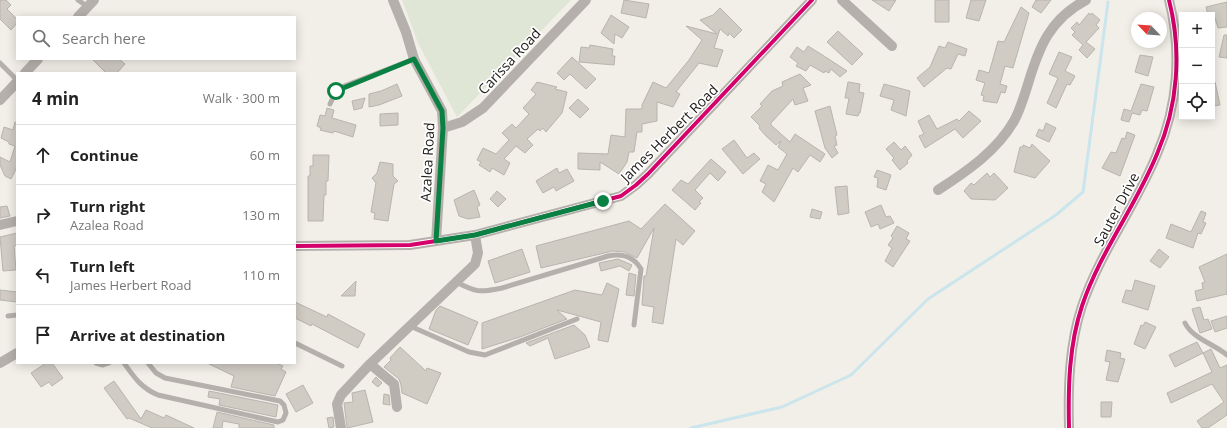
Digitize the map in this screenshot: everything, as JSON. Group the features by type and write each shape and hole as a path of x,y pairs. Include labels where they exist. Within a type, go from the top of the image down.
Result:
{"street":[{"name":"Azalea Road","path":"393,0 406,32 414,59 442,111 443,128 436,241"},
{"name":"Carissa Road","path":"443,128 462,122 483,108 586,0"},
{"name":"James Herbert Road","path":"296,246 410,245 475,235 621,196 636,186 812,0"},
{"path":"842,0 892,46"},
{"path":"938,190 964,173 1002,138 1014,121 1022,102 1035,59 1049,31 1066,14 1086,0"},
{"name":"Sauter Drive","path":"1069,428 1070,358 1082,306 1098,268 1157,155 1172,106 1177,62 1175,27 1169,0"},
{"path":"79,16 91,3"},
{"path":"26,72 37,60"},
{"path":"0,100 16,82"},
{"path":"0,225 16,221"},
{"path":"341,428 337,409 339,399 370,364 475,264 477,258 475,235"},
{"path":"0,363 16,354"},
{"path":"370,364 394,384 397,407"}],"lane":[{"path":"78,0 91,3"},
{"path":"330,104 339,88 414,59"},
{"path":"0,63 16,80"},
{"path":"456,282 477,292 486,291 502,288 608,256 622,254 638,264 641,270 634,325"},
{"path":"8,316 16,315"},
{"path":"410,326 469,352 485,355 577,319"},
{"path":"1185,322 1188,330 1193,334 1216,346 1227,355"},
{"path":"296,343 342,366"},
{"path":"125,364 138,383 149,391 158,395 278,422 283,420 286,413 284,405 280,401 166,378 156,373 149,364"}],"green space":[{"path":"402,0 571,0 457,117 418,43"}],"building":[{"path":"0,0 6,0 11,5 7,9 16,18 16,24 11,30 0,19"},
{"path":"624,0 649,4 646,18 621,13"},
{"path":"872,0 896,0 889,11"},
{"path":"935,0 949,0 949,22 935,22"},
{"path":"971,0 986,0 979,21 966,18"},
{"path":"1036,0 1051,0 1041,13 1032,7"},
{"path":"1227,2 1227,27 1218,28 1215,12 1207,12 1206,7"},
{"path":"1021,7 1029,13 1013,68 1005,66 1000,84 1007,86 1005,93 1001,92 997,103 983,101 984,96 981,95 985,83 976,80 979,70 989,73 998,41 1004,42"},
{"path":"720,8 742,30 734,38 729,33 728,36 720,29 714,48 723,50 717,67 699,63 676,92 680,94 673,107 657,102 657,121 642,124 642,132 637,132 634,152 629,152 627,162 619,174 600,162 600,170 578,169 578,153 608,154 611,135 625,137 626,109 642,109 642,105 653,82 666,88 689,60 702,40 686,26 717,34 700,20 713,15"},
{"path":"1089,13 1091,15 1092,13 1100,20 1096,25 1099,28 1086,42 1095,49 1087,58 1079,50 1083,45 1072,35 1075,32 1071,28 1077,22 1079,25"},
{"path":"611,15 629,27 622,38 615,34 614,44 601,33"},
{"path":"838,31 863,54 852,65 827,42"},
{"path":"1224,35 1227,35 1227,58 1219,57"},
{"path":"948,42 967,49 965,56 958,54 951,69 947,68 924,87 917,78 930,67 939,46 945,48"},
{"path":"590,45 613,49 612,56 615,56 614,65 579,62 581,47 589,48"},
{"path":"808,46 847,71 840,77 831,69 829,73 825,71 824,73 810,65 806,71 796,66 798,63 790,57 797,47 804,52"},
{"path":"1059,52 1072,57 1065,71 1075,76 1070,85 1067,84 1056,108 1047,103 1058,78 1049,74"},
{"path":"1140,55 1153,57 1148,76 1135,72"},
{"path":"572,57 596,79 586,89 570,74 564,80 557,73"},
{"path":"93,60 120,60 125,64 118,72 105,72"},
{"path":"800,74 811,85 803,88 808,101 795,105 793,99 771,123 771,125 790,142 795,134 825,154 820,162 810,155 798,172 793,168 774,202 762,192 766,184 760,181 768,165 778,170 787,154 778,147 781,141 776,145 766,136 759,128 760,126 751,117 762,106 760,104 772,91 783,86 782,82"},
{"path":"537,82 557,87 555,89 567,92 562,113 546,132 543,128 540,131 538,129 527,139 533,145 525,153 516,146 504,159 510,163 504,175 492,168 490,172 479,165 481,162 477,160 483,148 496,154 509,140 502,133 512,124 516,128 529,114 523,108 536,94 531,90"},
{"path":"848,82 860,84 859,92 864,93 858,116 846,114 849,98 845,98"},
{"path":"1215,82 1220,105 1215,106"},
{"path":"397,84 402,96 379,105 369,107 369,94 381,91"},
{"path":"884,84 910,91 906,116 891,110 894,100 880,96"},
{"path":"1141,84 1154,87 1147,111 1142,110 1140,115 1132,113 1129,122 1121,120 1124,109 1131,111"},
{"path":"365,98 362,108 354,110 352,101"},
{"path":"578,99 589,109 580,118 569,108"},
{"path":"830,106 837,135 835,136 837,145 834,146 838,153 832,158 825,148 815,111"},
{"path":"327,108 334,110 332,118 356,125 353,137 334,131 333,133 320,130 321,128 317,126 320,115 325,116"},
{"path":"969,111 981,121 963,138 955,129 925,148 919,136 924,134 918,121 929,115 937,129 957,119 959,121"},
{"path":"398,113 398,125 380,126 380,114"},
{"path":"15,122 16,169 11,179 5,176 0,165 0,157 10,162 15,146 9,144 9,142 1,138 4,127 13,130"},
{"path":"1046,123 1056,128 1049,142 1036,136 1039,129 1043,131"},
{"path":"1127,132 1135,135 1120,176 1102,168 1111,152 1116,153 1122,138 1125,139"},
{"path":"734,140 747,158 754,153 760,159 743,174 722,149"},
{"path":"894,142 901,150 905,146 912,155 907,161 908,163 900,170 892,160 894,158 886,149"},
{"path":"1032,144 1050,161 1035,178 1014,172 1020,147 1023,147 1023,145 1030,148"},
{"path":"313,155 329,155 328,181 326,181 326,195 324,195 323,221 308,221 308,176 310,176 310,166 313,166"},
{"path":"711,159 726,172 718,181 710,173 695,190 703,198 695,210 672,190 681,180 688,184"},
{"path":"380,162 393,164 393,176 398,181 394,184 388,221 374,219 375,213 371,212 376,183 372,178 377,173"},
{"path":"557,168 559,173 567,169 574,181 556,191 554,187 543,193 536,181"},
{"path":"877,170 891,175 886,190 877,187 878,178 874,177"},
{"path":"987,173 990,177 994,173 1008,188 995,200 971,199 964,191 971,183 974,185"},
{"path":"847,186 849,213 838,215 835,187"},
{"path":"474,190 480,205 477,207 480,217 468,219 459,216 454,200"},
{"path":"497,191 506,199 498,207 490,199"},
{"path":"665,204 695,231 683,245 676,239 663,324 652,322 654,307 642,305 644,276 646,276 654,228 637,258 624,252 613,251 541,268 536,246 629,221 641,229"},
{"path":"881,205 886,217 890,216 894,223 880,229 878,224 871,227 865,212"},
{"path":"7,206 10,216 0,218 0,207"},
{"path":"812,209 822,212 820,219 810,217"},
{"path":"1201,211 1206,213 1203,222 1206,223 1201,234 1198,233 1193,248 1166,238 1171,224 1191,232"},
{"path":"897,226 909,233 906,239 910,241 893,267 885,261 892,248 888,245 893,238 891,236"},
{"path":"16,233 16,245 14,246 16,270 3,271 0,237"},
{"path":"522,249 530,272 495,283 488,261"},
{"path":"1159,249 1169,257 1160,268 1150,261"},
{"path":"1227,254 1227,294 1197,301 1195,291 1203,289 1202,283 1205,282 1199,267"},
{"path":"618,259 632,265 629,271 620,266 601,271 599,263"},
{"path":"629,273 636,275 634,296 626,295"},
{"path":"1135,280 1155,286 1148,310 1122,302 1126,290 1132,291"},
{"path":"356,281 355,296 341,296"},
{"path":"607,283 619,289 608,342 598,340 601,322 557,310 567,319 520,337 482,349 482,323 575,290 602,295"},
{"path":"0,290 16,292 16,302 0,300"},
{"path":"296,302 327,317 328,314 365,334 358,348 312,324 311,326 296,318"},
{"path":"440,306 478,322 468,345 429,329 436,310"},
{"path":"1200,307 1204,320 1208,319 1212,329 1200,333 1192,309"},
{"path":"1227,316 1227,328 1215,332 1211,321"},
{"path":"1145,322 1156,327 1145,349 1134,344 1141,325 1143,326"},
{"path":"574,325 585,335 590,347 555,359 548,338 530,346 526,343"},
{"path":"1197,342 1203,353 1175,367 1169,355"},
{"path":"400,347 426,371 427,368 441,373 427,404 402,393 399,379 384,367"},
{"path":"1211,349 1220,368 1227,365 1227,415 1208,428 1202,428 1197,421 1224,402 1212,384 1171,403 1167,393 1212,372 1203,353"},
{"path":"1107,350 1121,353 1120,358 1125,359 1118,382 1106,380 1110,362 1105,361"},
{"path":"44,364 53,364 63,378 52,386 49,382 41,387 31,373"},
{"path":"209,364 278,364 283,366 281,369 286,372 275,396 231,387 234,376"},
{"path":"376,377 382,383 378,387 372,382"},
{"path":"114,381 141,419 146,410 164,418 166,415 194,428 152,428 129,418 127,419 104,388"},
{"path":"303,385 313,403 296,412 286,394"},
{"path":"365,390 373,422 347,428 344,403 353,402 352,393"},
{"path":"209,391 278,405 276,417 219,405 220,399 208,397"},
{"path":"384,394 389,395 390,405 383,404"},
{"path":"1101,402 1112,402 1111,417 1101,417"},
{"path":"217,412 274,425 274,428 239,428 239,424 223,421 222,428 213,428"},
{"path":"333,417 334,427 329,428 327,418"}],"waterway":[{"path":"691,428 782,407 851,375 928,299 1056,215 1083,192 1108,2"}],"cycle path":[{"path":"296,246 410,245 475,235 621,196 648,174 812,0"},
{"path":"1069,428 1070,366 1074,336 1082,306 1098,267 1139,192 1157,154 1170,117 1176,78 1176,39 1169,0"}],"route":[{"path":"336,91 339,88 414,59 442,111 443,128 436,241 475,235 603,201"}]}
